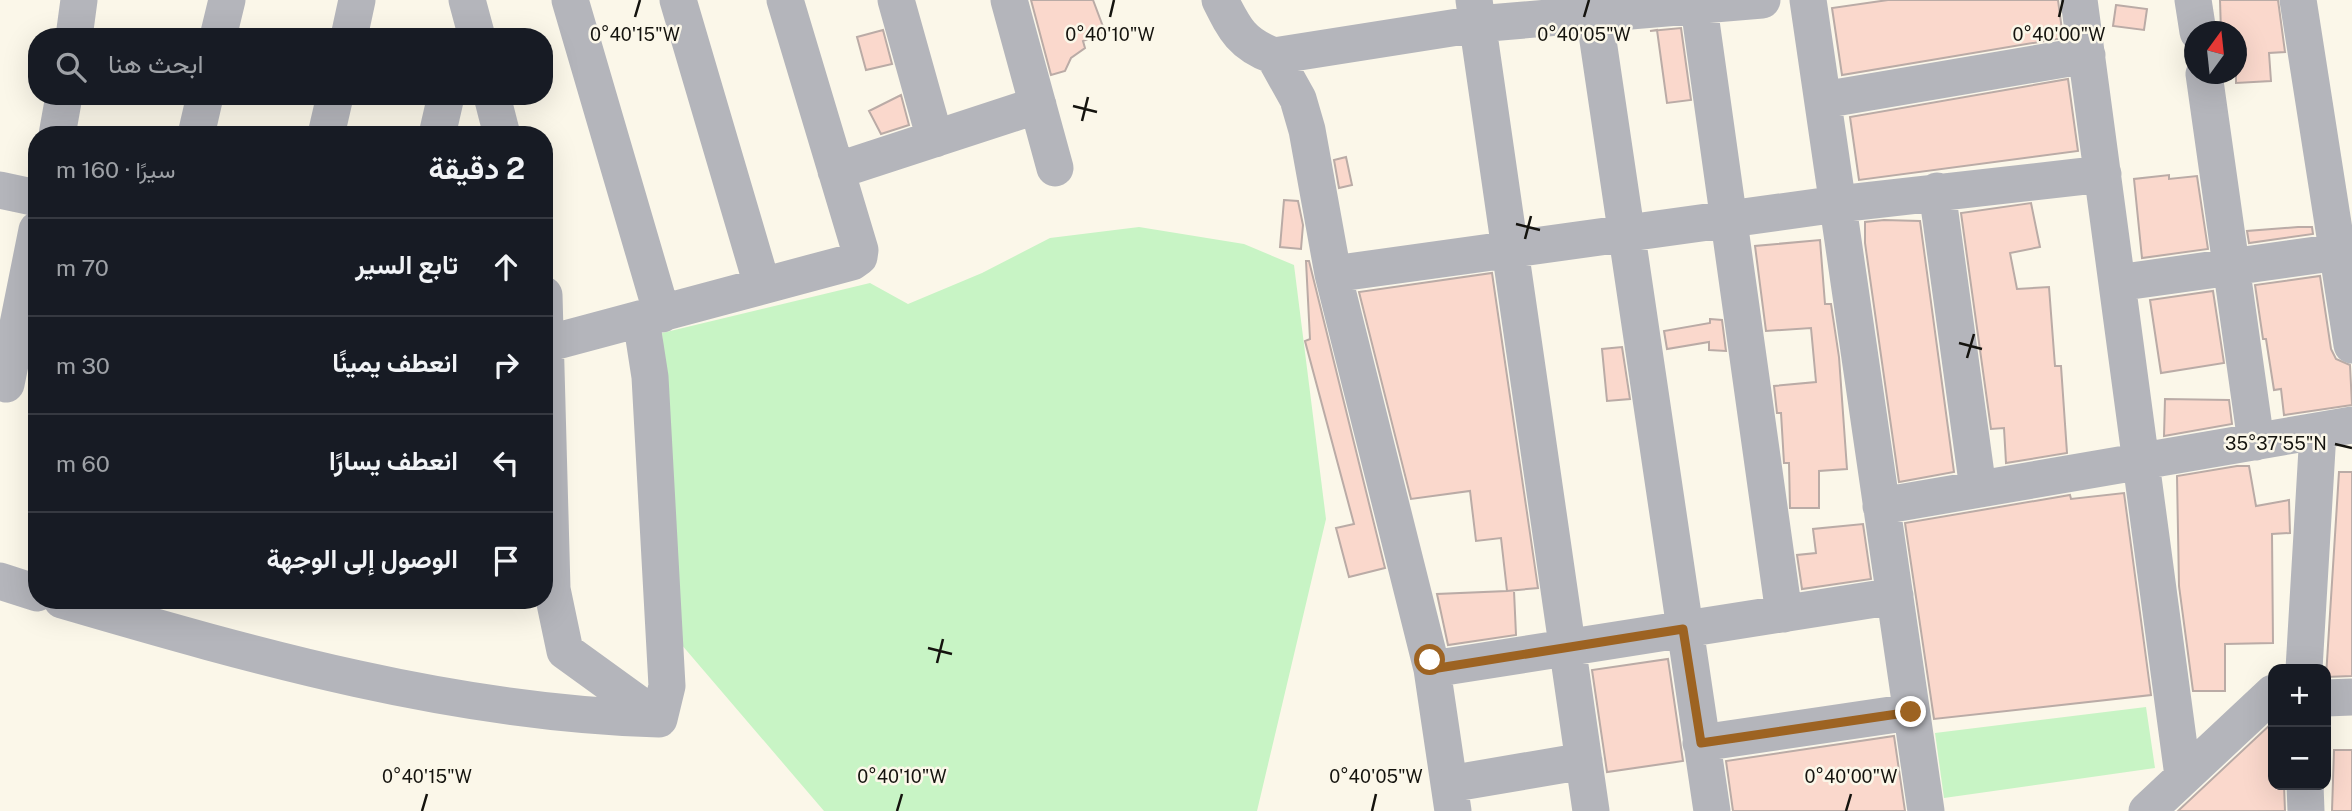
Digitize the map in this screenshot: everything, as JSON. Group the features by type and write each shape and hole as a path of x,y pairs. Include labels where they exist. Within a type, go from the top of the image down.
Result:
{"street":[{"path":"75,28 79,0"},
{"path":"220,28 227,0"},
{"path":"350,28 357,0"},
{"path":"460,28 467,0"},
{"path":"467,0 475,28"},
{"path":"570,0 652,317 650,377 667,686 659,719"},
{"path":"678,0 762,285"},
{"path":"553,342 852,262 859,257 860,250 785,0"},
{"path":"896,0 935,139"},
{"path":"1009,0 1055,168"},
{"path":"1220,0 1231,22 1250,47 1274,56 1476,12 1762,0"},
{"path":"1808,0 1926,811"},
{"path":"2080,0 2183,776"},
{"path":"2193,0 2196,21"},
{"path":"2298,0 2345,251 2352,345"},
{"path":"1698,4 1784,614"},
{"path":"1593,7 1712,811"},
{"path":"1476,12 1591,811"},
{"path":"1823,100 2087,55"},
{"path":"1274,56 1298,99 1307,130 1333,274 1432,669 1451,797 1584,761"},
{"path":"2205,84 2256,442"},
{"path":"62,126 64,105"},
{"path":"198,126 203,105"},
{"path":"328,126 333,105"},
{"path":"439,126 444,105"},
{"path":"494,105 500,126"},
{"path":"835,171 1038,105"},
{"path":"1333,274 1937,191 2103,174"},
{"path":"0,190 28,196"},
{"path":"1937,191 1978,489"},
{"path":"2117,283 2345,251"},
{"path":"14,386 28,291"},
{"path":"1881,506 2335,428 2303,664"},
{"path":"0,581 28,590"},
{"path":"1432,669 1895,596"},
{"path":"553,605 565,651 659,719"},
{"path":"95,609 378,685 508,708 659,719"},
{"path":"2331,698 2352,697"},
{"path":"2147,811 2268,698"},
{"path":"1701,743 1911,712"},
{"path":"2305,790 2306,811"}],"green space":[{"path":"1139,227 1244,244 1294,265 1326,519 1257,811 824,811 681,644 662,333 870,283 908,304 982,273 1050,238"},
{"path":"2146,707 2155,768 1944,798 1935,733"}],"building":[{"path":"1031,0 1093,0 1105,32 1083,41 1085,48 1071,58 1065,71 1051,75"},
{"path":"1888,0 2058,0 2063,38 1842,75 1832,8"},
{"path":"2220,0 2278,0 2285,52 2269,53 2271,81 2247,82 2247,21 2221,21"},
{"path":"2116,5 2147,9 2144,30 2113,26"},
{"path":"1681,28 1691,100 1667,103 1657,30"},
{"path":"883,30 892,64 866,70 857,37"},
{"path":"2068,79 2078,151 1859,180 1850,117"},
{"path":"901,95 909,125 881,134 869,111"},
{"path":"1346,157 1352,185 1339,188 1334,160"},
{"path":"2169,175 2169,179 2197,176 2208,249 2142,258 2134,179"},
{"path":"1284,200 1298,201 1303,225 1301,249 1280,247"},
{"path":"2031,203 2040,247 2010,253 2017,289 2049,287 2055,366 2061,366 2067,453 2006,463 2004,428 1991,429 1961,213"},
{"path":"1920,221 1954,472 1899,482 1865,243 1865,222"},
{"path":"2312,227 2313,234 2249,243 2247,231"},
{"path":"1820,240 1825,304 1831,304 1839,357 1847,469 1819,471 1819,508 1790,508 1789,463 1784,463 1781,413 1777,413 1774,386 1816,382 1811,328 1766,331 1755,246"},
{"path":"1306,261 1309,261 1385,568 1349,577 1336,528 1354,524 1305,341 1310,339"},
{"path":"1492,273 1538,588 1507,591 1501,538 1476,541 1470,491 1411,499 1359,292"},
{"path":"2320,276 2331,349 2336,359 2350,365 2352,405 2284,415 2281,389 2274,390 2255,285"},
{"path":"2213,291 2224,363 2161,373 2150,300"},
{"path":"1710,319 1722,320 1726,351 1709,350 1709,342 1667,349 1664,331 1710,323"},
{"path":"1622,347 1630,399 1607,401 1602,349"},
{"path":"2165,399 2229,400 2232,424 2164,436"},
{"path":"2249,466 2256,506 2289,500 2290,533 2272,534 2273,643 2225,644 2225,691 2193,691 2179,586 2177,476"},
{"path":"2339,472 2352,472 2352,676 2331,677 2331,664 2327,664"},
{"path":"2124,493 2151,695 1934,719 1905,523 2070,495 2071,499"},
{"path":"1863,524 1871,579 1802,589 1797,555 1816,553 1813,529"},
{"path":"1514,591 1516,635 1448,645 1437,594"},
{"path":"1668,659 1683,761 1607,772 1592,670"},
{"path":"2268,727 2268,790 2284,790 2285,811 2178,811"},
{"path":"1894,736 1905,811 1733,811 1726,761"},
{"path":"2334,750 2352,750 2352,811 2332,811"}],"route":[{"path":"1430,660 1432,669 1683,629 1701,743 1911,712"}]}
